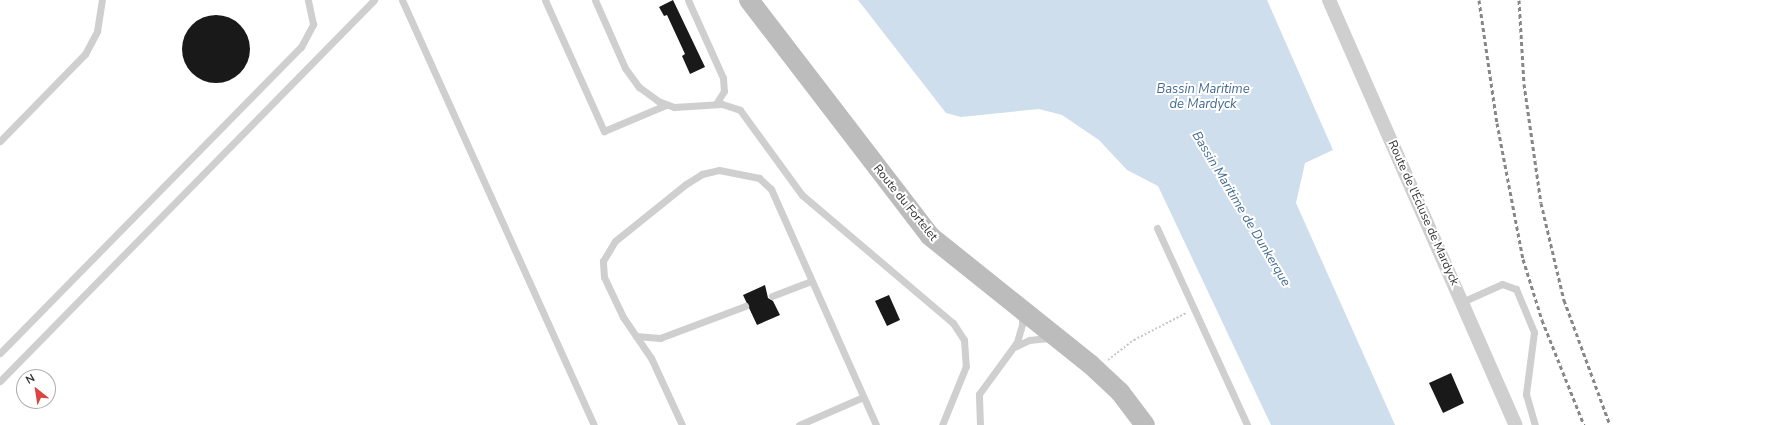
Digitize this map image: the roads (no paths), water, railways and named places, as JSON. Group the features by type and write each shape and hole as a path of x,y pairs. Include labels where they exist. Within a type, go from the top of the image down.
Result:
{"main road":[{"name":"Route du Fortelet","path":"750,0 917,221 945,250 1060,340 1113,385 1145,425"},
{"name":"Route du Fortelet","path":"764,0 932,220 975,258 1106,362 1131,388 1153,425"}],"street":[{"name":"Route de l'Écluse de Mardyck","path":"1329,0 1516,425"}],"lane":[{"path":"0,141 88,50 97,31 102,0"},
{"path":"0,353 301,47 313,24 308,0"},
{"path":"0,381 374,0"},
{"path":"402,0 594,425"},
{"path":"544,0 604,131 666,105"},
{"path":"595,0 630,76 644,92 666,105 681,108 716,104 732,106 743,113 802,195 931,301 958,329 966,347 966,366 942,425"},
{"path":"688,0 723,78 724,91 716,104"},
{"path":"682,425 654,364 623,318 603,271 605,256 615,241 682,187 708,172 746,174 768,184 876,425"},
{"path":"1157,228 1247,425"},
{"path":"772,296 811,281"},
{"path":"1462,302 1502,284 1516,289 1534,332 1526,394 1535,425"},
{"path":"980,425 979,394 1013,347 1021,331 1021,310 1014,291"},
{"path":"636,336 660,338 745,306"},
{"path":"1013,347 1034,338 1060,340"},
{"path":"799,425 863,397"}],"water":[{"name":"Bassin Maritime de Mardyck","path":"858,0 1267,0 1333,150 1305,163 1296,203 1395,425 1271,425 1158,186 1127,170 1099,140 1062,115 1039,109 961,117 946,113"}],"railway":[{"path":"1479,0 1497,123 1523,259 1542,320 1584,425"},
{"path":"1519,0 1524,84 1541,203 1564,300 1610,425"}],"water label":[{"name":"Bassin Maritime de Dunkerque","path":"1241,209"}]}
